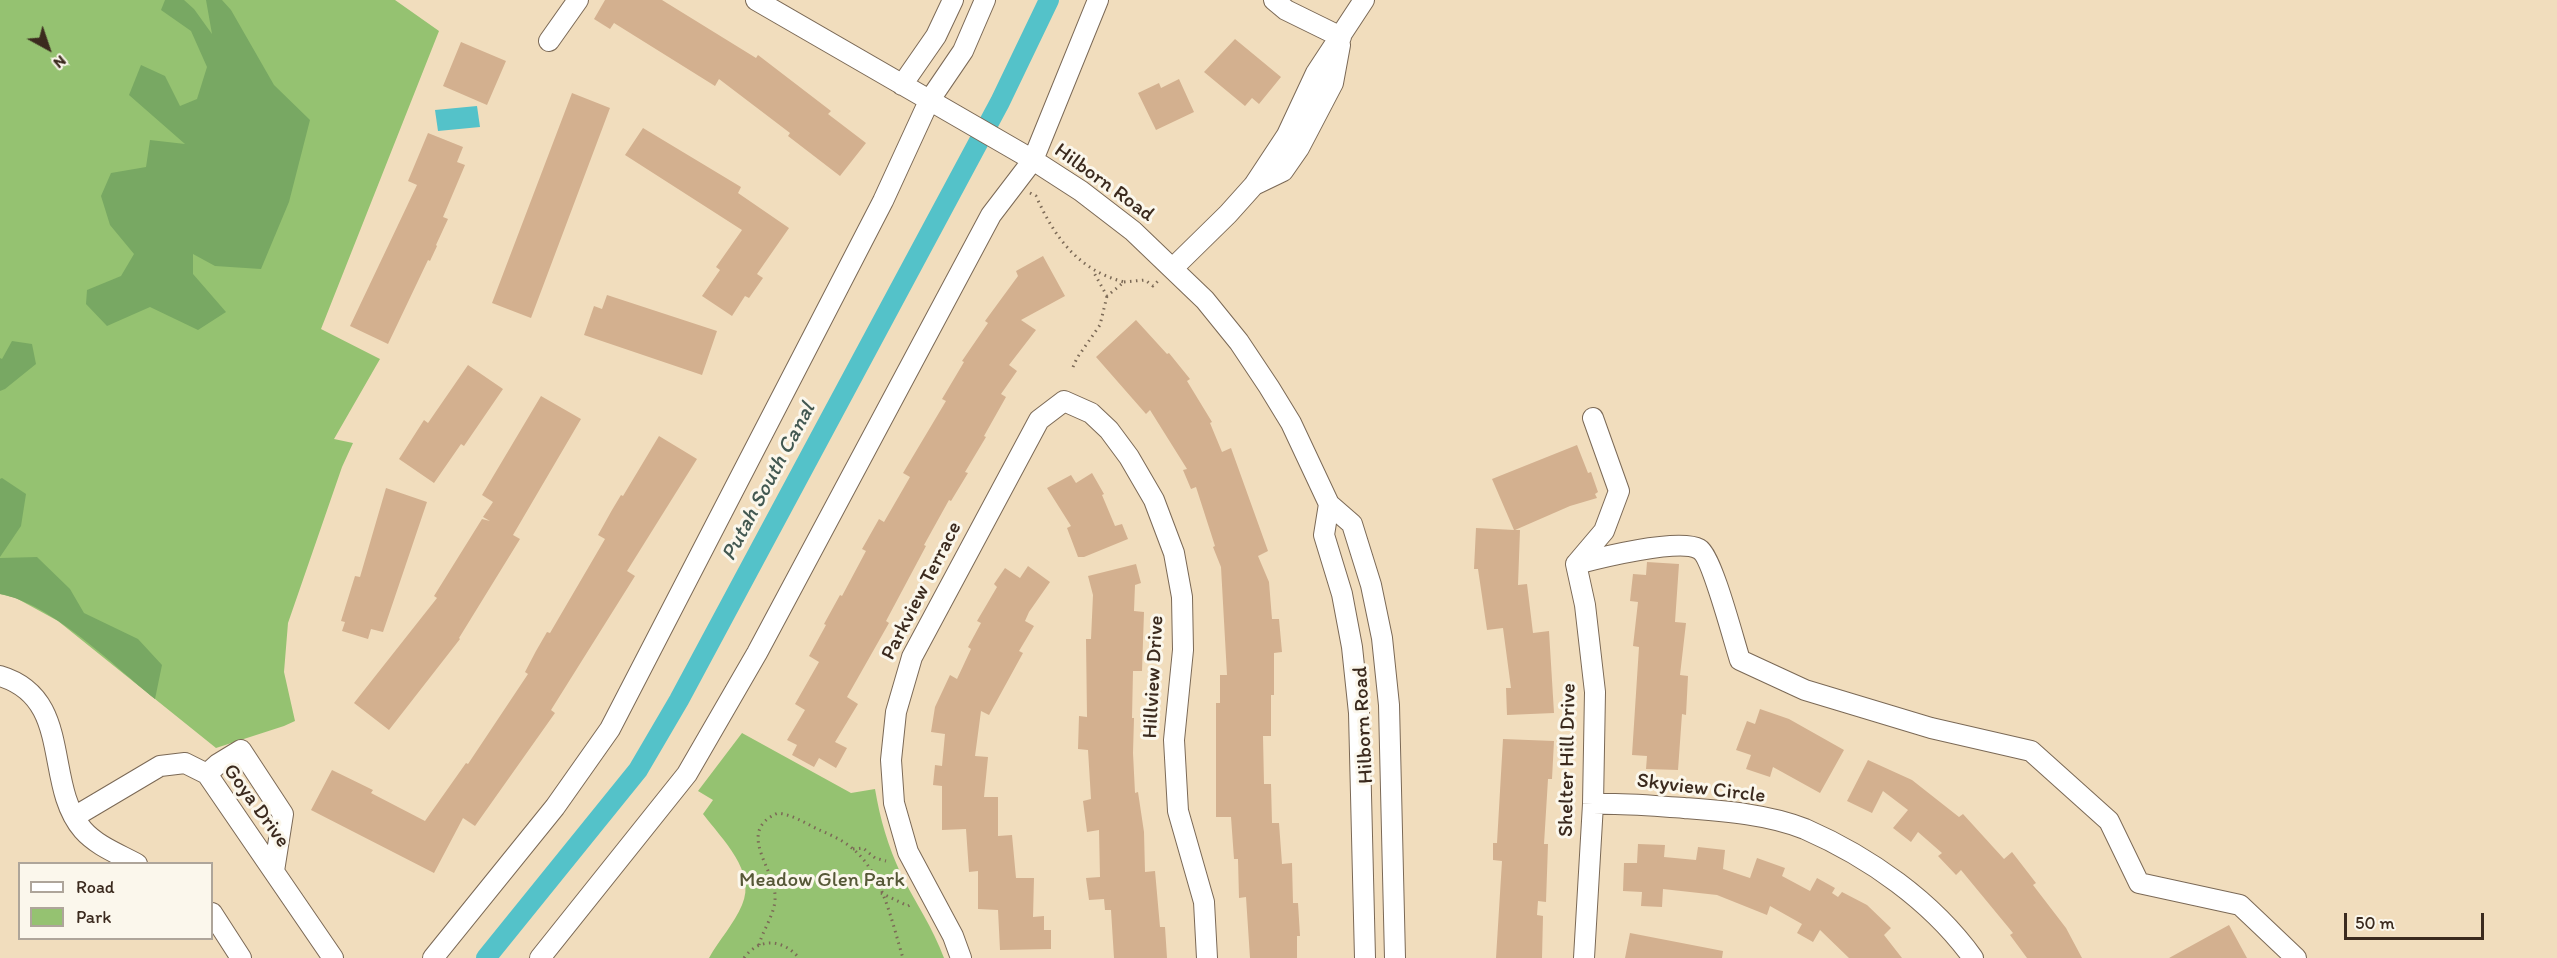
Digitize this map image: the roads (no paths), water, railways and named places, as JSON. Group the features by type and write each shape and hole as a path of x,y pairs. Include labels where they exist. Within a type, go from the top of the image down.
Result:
{"street":[{"path":"563,0 549,41 578,0"},
{"name":"Hilborn Road","path":"756,0 1027,157 1081,191 1133,231 1173,268 1205,300 1239,342 1269,387 1301,443 1329,504 1352,524 1371,585 1382,638 1389,705 1395,958"},
{"path":"902,85 936,36 953,0"},
{"path":"433,958 555,807 610,729 963,51 985,0"},
{"path":"540,958 687,774 757,653 991,214 1014,184 1098,0"},
{"path":"1274,0 1286,10 1341,37"},
{"path":"1173,268 1254,185 1287,135 1316,73 1364,0"},
{"path":"1254,185 1282,171 1299,148 1333,83 1341,37"},
{"path":"1287,135 1320,108"},
{"name":"Parkview Terrace","path":"961,958 908,852 894,803 891,760 896,712 912,657 1039,420 1064,401"},
{"name":"Hillview Drive","path":"1064,401 1091,413 1109,430 1130,457 1154,500 1174,554 1182,597 1183,650 1174,740 1178,811 1204,902 1207,958"},
{"path":"1576,564 1604,531 1619,491 1593,418"},
{"name":"Hilborn Road","path":"1329,504 1324,535 1342,594 1352,647 1359,712 1365,958"},
{"path":"1576,564 1617,553 1687,546 1698,549 1709,562 1740,660 1805,690 1931,728 2031,751 2109,821 2140,887 2240,905 2296,958"},
{"name":"Shelter Hill Drive","path":"1576,564 1586,605 1595,692 1593,804 1584,958"},
{"path":"0,676 26,690 42,708 52,730 64,794 74,817 84,831 99,844 133,862"},
{"path":"207,774 218,764 241,750 283,814 274,871"},
{"name":"Goya Drive","path":"74,817 160,766 185,763 207,774 333,958"},
{"name":"Skyview Circle","path":"1593,804 1617,803 1741,813 1803,829 1885,872 1942,921 1973,958"},
{"path":"213,915 241,958"}],"water":[{"path":"477,106 480,127 438,131 435,110"}],"waterway":[{"name":"Putah South Canal","path":"486,958 638,770 679,700 1000,102 1049,0"}],"park label":[{"name":"Meadow Glen Park","path":"822,881"}]}
